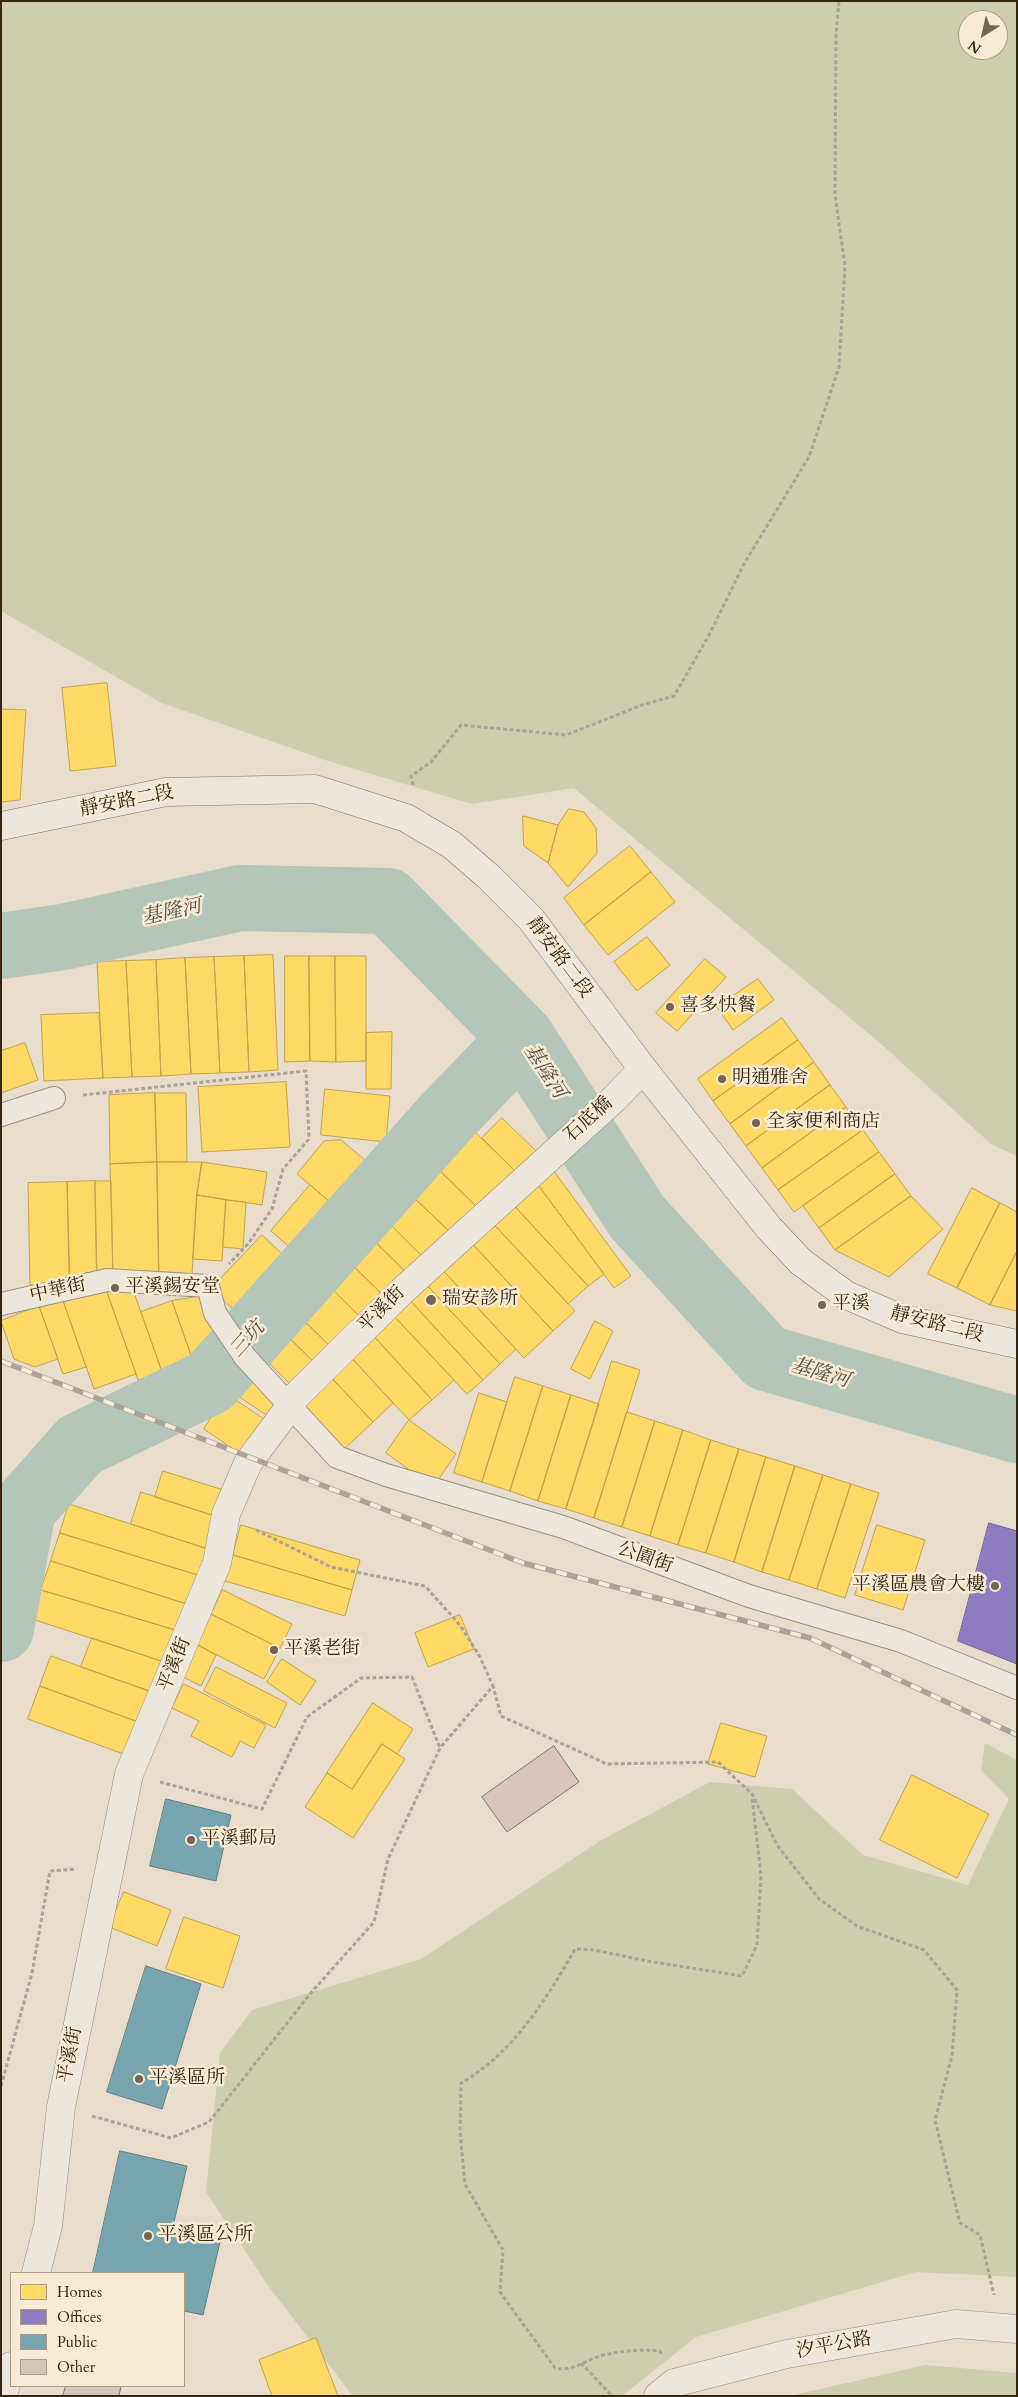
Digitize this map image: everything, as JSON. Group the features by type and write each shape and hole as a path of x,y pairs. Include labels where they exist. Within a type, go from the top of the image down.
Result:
{"street":[{"name":"靜安路二段","path":"1,826 166,792 315,789 406,818 452,845 489,877 531,919 643,1069 769,1228 801,1262 846,1296 902,1319 1017,1344"},
{"name":"石底橋","path":"534,1170 614,1099 643,1069"},
{"name":"平溪街","path":"36,2272 48,2226 60,2107 129,1774 217,1563 226,1514 248,1463 291,1405 294,1398 401,1292 534,1170"},
{"name":"汐平公路","path":"666,2389 787,2354 956,2324 1017,2329"},
{"path":"3,2396 10,2370"}],"lane":[{"path":"1,1115 54,1098"},
{"name":"中華街","path":"1,1304 107,1280 208,1286"},
{"path":"208,1286 215,1313 245,1357 291,1405"},
{"name":"公園街","path":"291,1405 337,1457 386,1476 563,1527 749,1596 902,1642 1017,1688"}],"path":[{"path":"406,818 416,794 411,776 431,762 461,725 566,735 642,704 674,696 708,637 745,562 809,457 839,367 845,266 835,194 836,35 839,1"},
{"path":"54,1098 306,1071 309,1139 283,1169 272,1209 248,1244 208,1286"},
{"path":"226,1514 331,1567 425,1586 460,1625 480,1656 494,1686 502,1716 607,1764 718,1762 752,1794 776,1845 819,1899 857,1926 924,1950 957,1990 952,2056 935,2120 960,2223 980,2235 995,2300 966,2312 956,2324"},
{"path":"129,1774 262,1809 307,1717 360,1678 412,1676 440,1748"},
{"path":"60,2107 171,2138 209,2122 310,1994 374,1922 388,1859 440,1748 494,1686"},
{"path":"666,2389 660,2351 638,2349 600,2356 565,2370 555,2368 500,2292 503,2250 465,2184 460,2132 461,2083 481,2071 516,2036 546,2001 576,1949 594,1950 647,1961 742,1976 757,1946 761,1876 752,1794"},
{"path":"1,2086 32,1973 50,1871 109,1867"},
{"path":"581,2363 612,2396"}],"green space":[{"path":"1,1 1017,1 1017,1156 991,1144 879,1042 574,788 472,804 331,762 162,703 1,611"},
{"path":"985,1743 1017,1760 1017,2277 916,2272 696,2337 622,2396 353,2396 269,2287 206,2192 220,2053 252,2010 421,1959 600,1841 710,1782 792,1789 863,1855 968,1885 1009,1799 981,1770"},
{"path":"925,2365 1017,2373 1017,2396 790,2396"}],"building: Homes":[{"path":"107,683 116,766 70,771 62,688"},
{"path":"1,709 26,710 20,800 1,802"},
{"path":"569,809 584,812 596,828 597,853 568,887 548,863 558,825"},
{"path":"523,816 558,825 548,863 524,846"},
{"path":"630,846 651,872 584,925 564,898"},
{"path":"651,872 675,902 608,955 584,925"},
{"path":"647,937 670,965 637,991 614,962"},
{"path":"273,955 278,1070 249,1072 244,956"},
{"path":"244,956 249,1072 220,1073 214,957"},
{"path":"285,956 309,956 310,1061 285,1062"},
{"path":"309,956 335,956 336,1062 310,1061"},
{"path":"335,956 366,956 366,1061 336,1062"},
{"path":"214,957 220,1073 191,1074 185,958"},
{"path":"185,958 191,1074 161,1076 156,960"},
{"path":"705,959 726,977 677,1031 656,1013"},
{"path":"156,960 161,1076 132,1077 126,961"},
{"path":"126,961 132,1077 103,1078 97,962"},
{"path":"758,979 774,1000 733,1030 717,1007"},
{"path":"99,1013 103,1078 44,1081 41,1015"},
{"path":"782,1018 798,1040 713,1101 698,1079"},
{"path":"392,1032 391,1089 366,1089 366,1033"},
{"path":"798,1040 814,1062 730,1124 713,1101"},
{"path":"25,1043 38,1080 1,1093 1,1051"},
{"path":"814,1062 830,1085 746,1146 730,1124"},
{"path":"286,1082 290,1147 202,1152 198,1087"},
{"path":"830,1085 846,1107 762,1168 746,1146"},
{"path":"325,1089 390,1096 386,1142 321,1135"},
{"path":"155,1093 186,1093 187,1162 157,1162"},
{"path":"155,1093 157,1162 110,1164 109,1095"},
{"path":"846,1107 863,1130 778,1190 762,1168"},
{"path":"502,1118 536,1151 516,1172 482,1138"},
{"path":"471,1128 516,1172 479,1209 434,1165"},
{"path":"863,1130 879,1152 794,1212 778,1190"},
{"path":"341,1140 378,1171 343,1213 297,1174 324,1141"},
{"path":"879,1152 895,1174 819,1228 803,1206"},
{"path":"157,1162 202,1162 197,1195 192,1274 159,1275"},
{"path":"157,1162 159,1275 113,1275 110,1164"},
{"path":"202,1162 267,1172 262,1205 197,1195"},
{"path":"434,1165 479,1209 453,1235 408,1192"},
{"path":"553,1170 631,1276 614,1288 536,1182"},
{"path":"895,1174 911,1196 835,1250 819,1228"},
{"path":"95,1181 111,1181 113,1275 97,1276"},
{"path":"95,1181 97,1276 69,1276 67,1182"},
{"path":"67,1182 70,1284 30,1285 28,1183"},
{"path":"536,1182 604,1274 588,1286 508,1199"},
{"path":"310,1185 336,1207 297,1254 271,1231"},
{"path":"972,1188 1000,1203 957,1288 928,1274"},
{"path":"408,1192 453,1235 427,1261 383,1217"},
{"path":"197,1195 226,1200 222,1261 193,1259"},
{"path":"911,1196 943,1229 889,1277 835,1250"},
{"path":"508,1199 588,1286 568,1304 487,1217"},
{"path":"226,1200 246,1202 243,1249 223,1247"},
{"path":"1000,1203 1017,1212 1017,1251 990,1305 957,1288"},
{"path":"383,1217 427,1261 411,1277 367,1234"},
{"path":"487,1217 575,1311 553,1331 466,1237"},
{"path":"367,1234 411,1277 388,1300 344,1257"},
{"path":"262,1235 295,1266 245,1320 211,1289"},
{"path":"466,1237 553,1331 524,1358 437,1264"},
{"path":"1017,1251 1017,1311 990,1305"},
{"path":"344,1257 388,1300 366,1323 322,1279"},
{"path":"437,1264 516,1349 500,1364 421,1279"},
{"path":"322,1279 366,1323 337,1353 292,1309"},
{"path":"421,1279 500,1364 483,1380 407,1297"},
{"path":"104,1284 136,1374 94,1389 62,1298"},
{"path":"131,1284 162,1372 138,1380 107,1292"},
{"path":"201,1296 232,1344 193,1361 172,1301"},
{"path":"407,1297 483,1380 467,1394 391,1313"},
{"path":"62,1298 86,1367 63,1374 39,1306"},
{"path":"172,1301 193,1361 162,1372 141,1312"},
{"path":"39,1306 58,1359 35,1367 14,1359 1,1321"},
{"path":"292,1309 337,1353 321,1369 276,1325"},
{"path":"391,1313 454,1380 432,1400 370,1332"},
{"path":"595,1321 613,1331 590,1379 571,1369"},
{"path":"276,1325 321,1369 298,1392 254,1348"},
{"path":"370,1332 432,1400 409,1420 347,1353"},
{"path":"347,1353 393,1403 373,1422 326,1372"},
{"path":"612,1361 640,1370 594,1518 566,1509"},
{"path":"326,1372 373,1422 342,1451 295,1400"},
{"path":"245,1373 283,1408 275,1421 232,1392"},
{"path":"515,1377 543,1386 510,1491 482,1482"},
{"path":"543,1386 571,1395 538,1501 510,1491"},
{"path":"479,1393 507,1402 482,1482 454,1473"},
{"path":"227,1394 267,1421 243,1456 204,1429"},
{"path":"571,1395 599,1404 566,1509 538,1501"},
{"path":"627,1412 655,1421 622,1527 594,1518"},
{"path":"409,1420 456,1454 433,1487 386,1453"},
{"path":"655,1421 683,1430 650,1536 622,1527"},
{"path":"683,1430 711,1440 678,1545 650,1536"},
{"path":"711,1440 739,1449 706,1553 678,1545"},
{"path":"739,1449 766,1457 734,1562 706,1553"},
{"path":"766,1457 795,1466 762,1572 734,1562"},
{"path":"795,1466 823,1475 789,1580 762,1572"},
{"path":"163,1471 233,1493 224,1519 155,1497"},
{"path":"823,1475 851,1484 817,1589 789,1580"},
{"path":"851,1484 879,1493 845,1598 817,1589"},
{"path":"141,1492 224,1519 214,1551 131,1524"},
{"path":"69,1504 214,1551 201,1576 60,1533"},
{"path":"241,1525 360,1560 352,1590 233,1555"},
{"path":"877,1525 925,1540 903,1610 855,1595"},
{"path":"60,1533 201,1576 190,1605 51,1561"},
{"path":"233,1555 352,1590 345,1616 225,1581"},
{"path":"51,1561 190,1605 182,1632 41,1590"},
{"path":"41,1590 182,1632 161,1661 32,1619"},
{"path":"223,1590 292,1624 280,1648 211,1614"},
{"path":"211,1614 280,1648 264,1679 196,1644"},
{"path":"460,1615 474,1649 428,1667 415,1633"},
{"path":"92,1638 161,1661 152,1692 81,1667"},
{"path":"196,1644 216,1655 201,1686 181,1676"},
{"path":"51,1656 152,1692 141,1723 40,1686"},
{"path":"282,1659 316,1681 300,1705 267,1682"},
{"path":"216,1667 287,1703 275,1728 204,1691"},
{"path":"184,1684 266,1725 254,1748 240,1741 232,1757 191,1736 199,1721 172,1708"},
{"path":"40,1686 141,1723 129,1756 28,1719"},
{"path":"373,1703 413,1729 397,1754 382,1744 352,1789 327,1773"},
{"path":"721,1723 767,1736 755,1777 708,1764"},
{"path":"382,1744 405,1759 353,1838 305,1807 327,1773 352,1789"},
{"path":"912,1775 989,1814 957,1878 880,1840"},
{"path":"124,1892 171,1910 157,1946 109,1927"},
{"path":"184,1917 240,1936 223,1988 166,1969"},
{"path":"316,2338 338,2396 272,2396 259,2360"}],"building: Offices":[{"name":"平溪區農會大樓","path":"989,1523 1017,1531 1017,1664 958,1641"}],"building: Public":[{"name":"平溪郵局","path":"166,1799 231,1815 216,1881 150,1866"},
{"path":"146,1966 201,1984 162,2109 107,2092"},
{"name":"平溪區公所","path":"120,2151 187,2166 172,2231 220,2242 203,2315 185,2311 185,2272 93,2272"}],"building: Other":[{"path":"554,1746 579,1782 507,1832 482,1797"},
{"path":"66,2387 121,2387 119,2396 63,2396"}],"waterway":[{"name":"基隆河","path":"1,946 63,937 240,898 388,901 522,1038 637,1217 766,1358 1017,1430"},
{"name":"三坑","path":"1,1629 23,1509 80,1445 210,1382 448,1115 522,1038"}],"railway":[{"path":"1,1361 523,1563 810,1638 1017,1735"}],"place":[{"name":"喜多快餐","path":"670,1007"},
{"name":"明通雅舍","path":"722,1079"},
{"name":"全家便利商店","path":"756,1123"},
{"name":"平溪錫安堂","path":"115,1288"},
{"name":"瑞安診所","path":"431,1300"},
{"name":"平溪","path":"822,1305"},
{"name":"平溪區農會大樓","path":"995,1586"},
{"name":"平溪老街","path":"274,1650"},
{"name":"平溪郵局","path":"191,1840"},
{"name":"平溪區所","path":"139,2079"},
{"name":"平溪區公所","path":"148,2236"}]}
